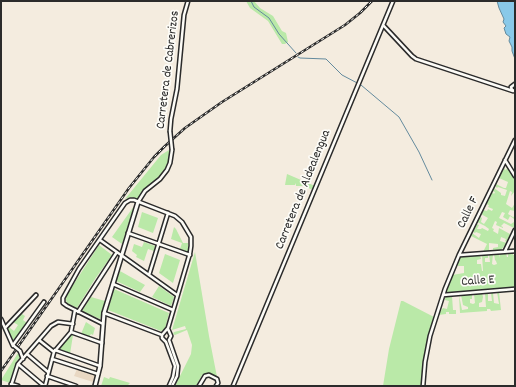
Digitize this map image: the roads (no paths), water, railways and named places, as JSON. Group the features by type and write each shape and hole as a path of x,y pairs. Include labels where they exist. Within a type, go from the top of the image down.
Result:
{"main road":[{"path":"95,386 100,366 104,313 138,202"}],"street":[{"name":"Carretera de Cabrerizos","path":"138,202 145,191 160,179 170,163 172,150 170,131 171,119 177,90 184,15 188,1"},
{"name":"Carretera de Aldealengua","path":"233,386 270,301 394,1"},
{"path":"383,25 416,59 514,91"},
{"path":"502,87 512,86 515,84"},
{"path":"512,86 511,88 514,91"},
{"name":"Calle F","path":"423,386 425,362 430,336 443,295 459,255 515,140"},
{"path":"505,160 515,176"},
{"path":"103,324 66,306 63,301 64,294 79,269 126,203 130,200 168,213 179,219 186,227 191,240 190,255 168,329 162,335"},
{"path":"149,275 168,213"},
{"path":"505,252 515,230"},
{"path":"128,233 190,255"},
{"path":"100,240 177,295"},
{"path":"459,255 515,251"},
{"path":"18,364 45,386 54,351 71,332 76,311 117,252"},
{"path":"113,284 173,310"},
{"name":"Calle E","path":"443,295 515,290"},
{"path":"5,328 36,295"},
{"path":"13,346 44,302"},
{"path":"104,313 162,335 162,338 168,341 178,366 177,376 172,386"},
{"path":"1,319 13,346 20,350 23,359"},
{"path":"18,386 11,385 18,364 51,326 56,322 73,324"},
{"path":"168,329 171,338 168,341 175,366 173,377 169,386"},
{"path":"71,332 102,343"},
{"path":"164,332 170,333"},
{"path":"39,340 54,351 61,352 100,366"},
{"path":"58,347 61,352"},
{"path":"27,354 48,372"},
{"path":"52,359 98,374"},
{"path":"199,386 206,376 209,375 213,376 217,380 216,386"},
{"path":"47,376 76,386"}],"water":[{"path":"497,1 515,1 515,59 509,41 510,37 506,34 504,28 506,26 503,22 504,19"}],"waterway":[{"path":"251,1 254,7 269,18 279,34 296,53"},
{"path":"298,57 326,59 342,75 361,85 399,117 419,152 432,180"}],"railway":[{"path":"1,371 129,188 165,146 185,128 222,102 345,25 372,1"}]}
